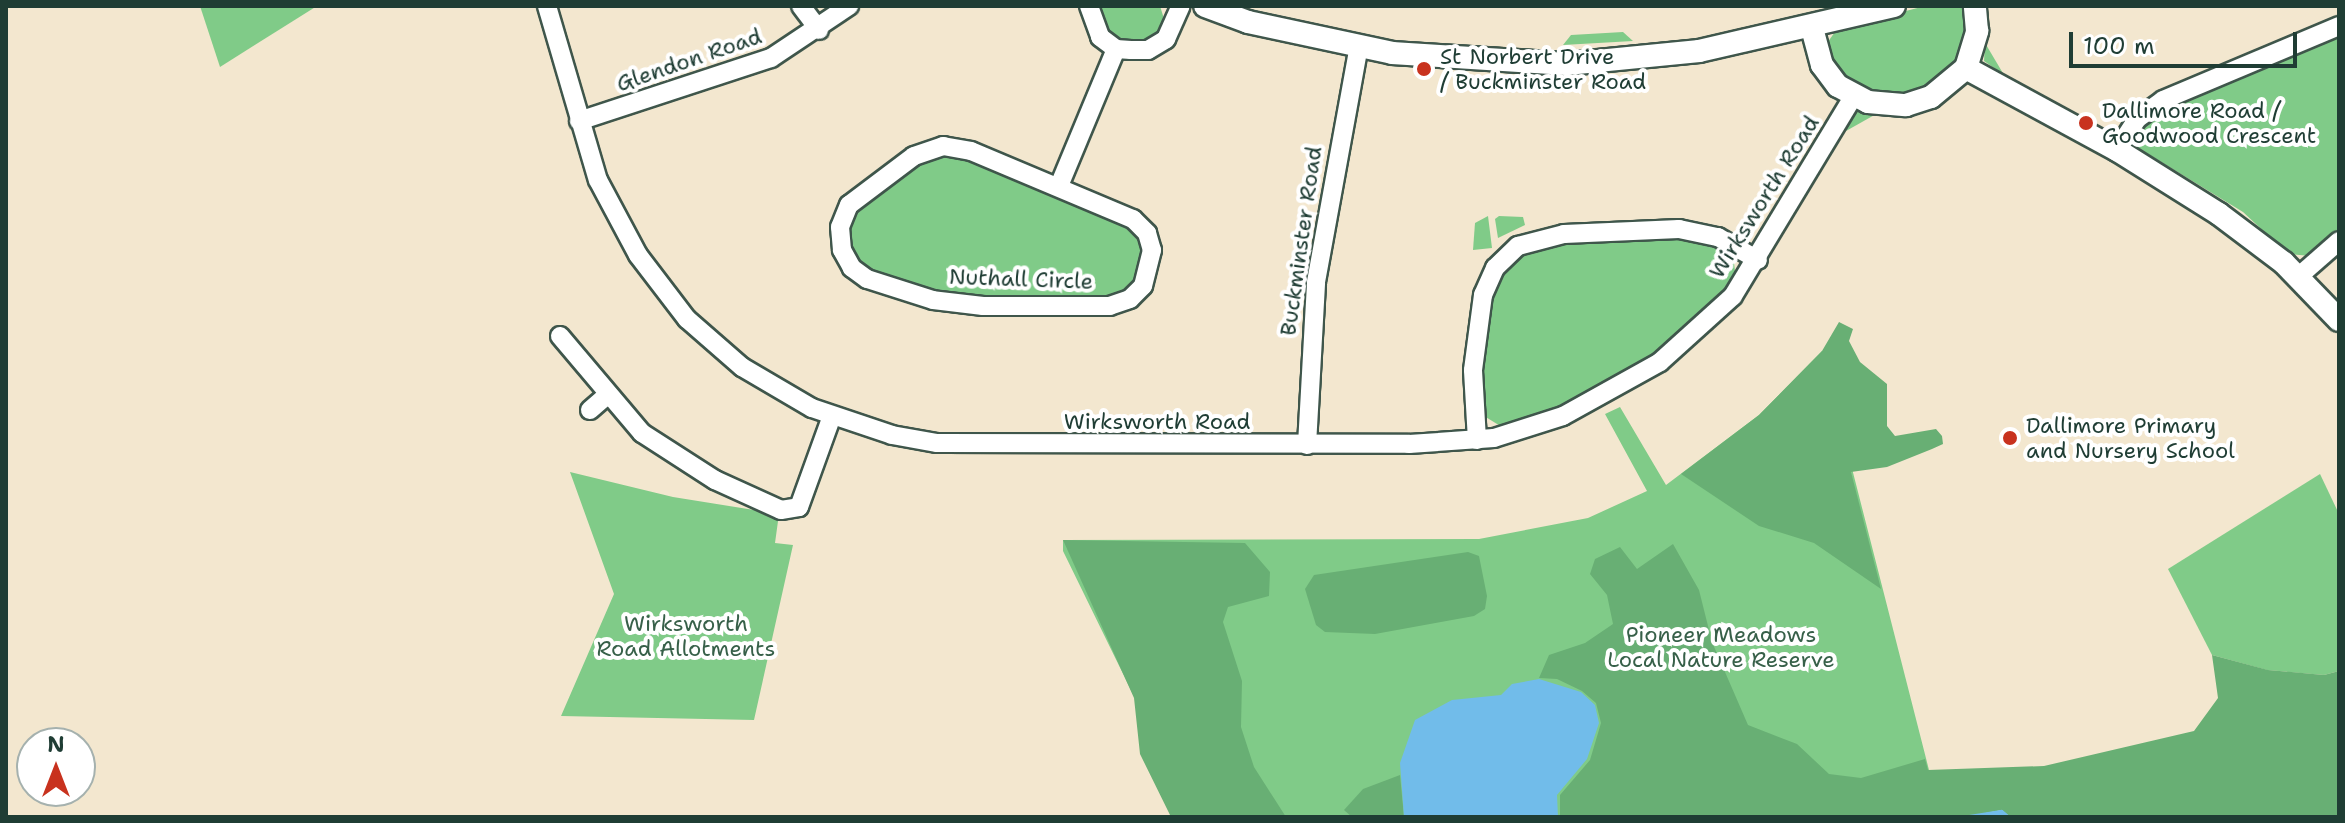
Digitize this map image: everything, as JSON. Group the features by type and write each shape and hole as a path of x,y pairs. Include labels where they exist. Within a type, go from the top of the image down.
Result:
{"street":[{"name":"Wirksworth Road","path":"547,6 579,121 621,229 668,297 700,333 742,367 832,416 916,441 990,447 1307,445 1477,440 1563,416 1628,384 1701,328 1758,260 1853,97"},
{"path":"801,6 819,30"},
{"name":"Glendon Road","path":"579,121 746,69 819,30 849,6"},
{"path":"1089,6 1094,29 1116,49 1156,47 1171,33 1181,6"},
{"path":"1205,6 1248,22 1433,59 1567,64 1642,60 1812,28 1879,8"},
{"path":"1812,28 1822,65 1853,97 1906,105 1931,97 1966,68 1977,31 1975,6"},
{"path":"2117,150 2146,110 2163,100 2339,26"},
{"name":"Buckminster Road","path":"1307,445 1316,282 1359,46"},
{"path":"1059,186 1116,49"},
{"path":"1966,68 2117,150 2230,221 2299,276 2339,320"},
{"name":"Nuthall Circle","path":"929,148 971,151 1059,186 1133,219 1147,233 1152,265 1143,286 1130,299 1110,306 933,300 867,279 852,268 842,250 840,227 849,205 929,148"},
{"path":"1477,440 1473,370 1483,295 1495,268 1518,246 1564,234 1687,230 1718,237 1758,260"},
{"path":"2299,276 2339,241"},
{"path":"560,336 606,396 669,454 751,499 791,511 806,493 832,416"},
{"path":"590,410 606,396"}],"green space":[{"path":"200,6 317,6 220,67"},
{"path":"1097,6 1160,6 1165,22 1151,39 1134,44 1110,36 1099,24"},
{"path":"1925,6 1962,6 1970,21 1962,61 1941,84 1888,100 1841,81 1825,46 1837,29"},
{"path":"1623,32 1633,41 1563,45 1571,35"},
{"path":"2339,32 2339,234 2311,256 2288,254 2243,212 2135,146 2134,135 2151,113"},
{"path":"1985,43 2004,75 1984,61"},
{"path":"1857,112 1878,113 1846,131 1849,120"},
{"path":"930,153 958,153 1136,229 1145,253 1134,287 1110,298 963,298 880,280 850,256 847,224 855,208"},
{"path":"1488,216 1492,248 1473,250 1475,223"},
{"path":"1499,216 1523,217 1525,225 1498,238 1495,219"},
{"path":"1698,236 1733,255 1736,279 1637,371 1576,403 1502,427 1484,416 1478,382 1492,289 1499,271 1531,245"},
{"path":"1839,322 1853,329 1849,341 1860,362 1887,384 1887,426 1895,436 1936,429 1942,436 1943,444 1887,467 1851,472 1881,589 1814,543 1759,526 1681,474 1759,415 1822,351"},
{"name":"Pioneer Meadows Local Nature Reserve","path":"1822,351 1941,817 1193,817 1063,551 1063,540 1479,539 1588,518 1647,491 1605,414 1620,407 1666,485 1759,415"},
{"name":"Wirksworth Road Allotments","path":"570,472 673,497 779,514 775,543 793,545 754,720 561,716 614,594"},
{"path":"2320,474 2339,514 2339,671 2324,675 2267,670 2212,655 2168,569"},
{"path":"1063,540 1245,543 1270,572 1269,596 1228,607 1223,622 1242,681 1241,727 1254,767 1286,817 1171,817 1140,754 1134,698"},
{"path":"1673,544 1699,590 1712,642 1748,725 1797,744 1829,774 1861,778 1925,759 1928,770 2044,766 2194,731 2218,698 2212,655 2268,670 2324,675 2339,671 2339,817 2010,817 2002,810 1964,817 1560,817 1560,795 1590,760 1601,723 1596,703 1582,691 1557,679 1539,678 1549,655 1585,643 1613,624 1607,595 1590,574 1595,559 1620,547 1637,569"},
{"path":"1468,552 1479,556 1487,596 1485,609 1474,616 1375,634 1325,632 1316,625 1305,589 1314,575"},
{"path":"1400,775 1404,817 1352,817 1344,810 1363,789"}],"water":[{"path":"1539,679 1581,692 1595,705 1599,723 1587,759 1557,795 1558,817 1404,817 1400,763 1415,720 1452,700 1501,695 1512,684"}],"waterway":[{"path":"1969,817 2001,812 2007,817"}],"place":[{"name":"St Norbert Drive / Buckminster Road","path":"1424,69"},
{"name":"Dallimore Road / Goodwood Crescent","path":"2086,123"},
{"name":"Dallimore Primary and Nursery School","path":"2010,438"}]}
